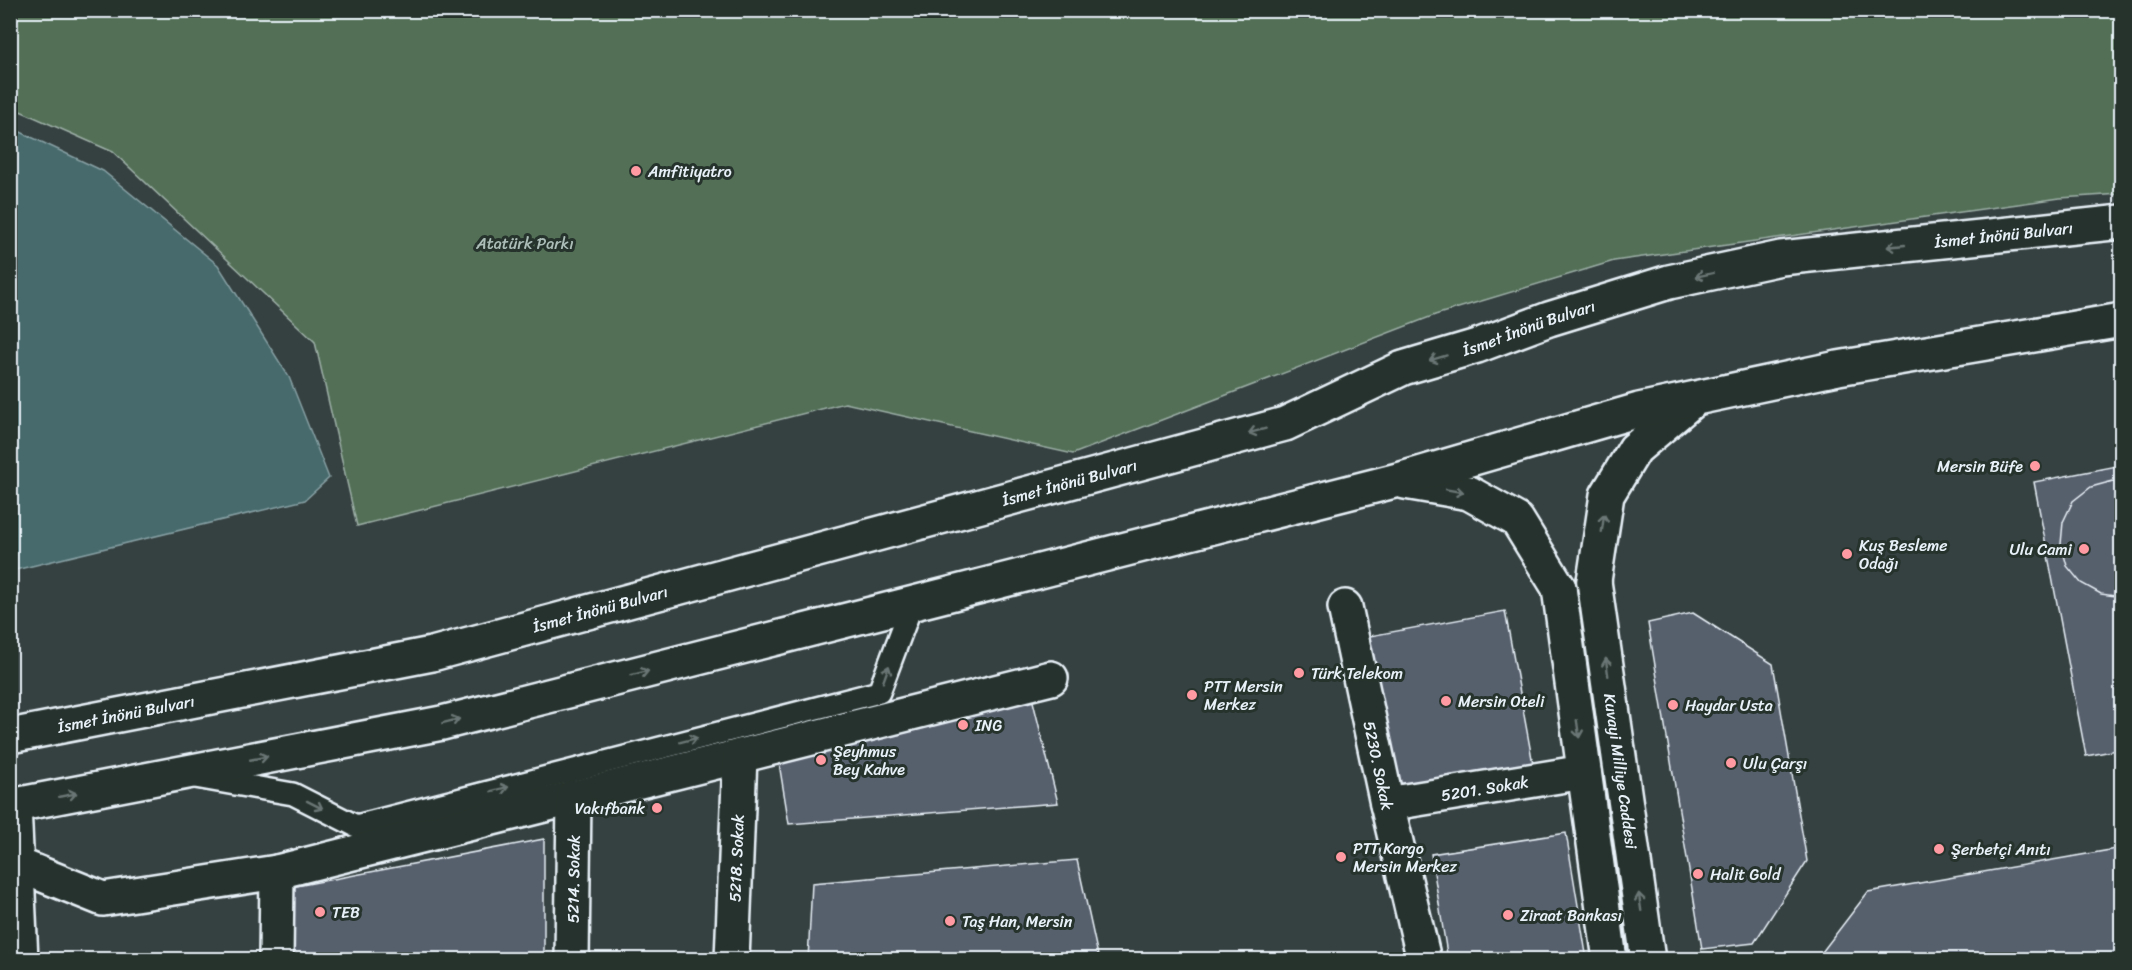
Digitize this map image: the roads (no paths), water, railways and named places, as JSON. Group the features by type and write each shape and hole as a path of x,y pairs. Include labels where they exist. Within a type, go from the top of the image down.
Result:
{"main road":[{"name":"İsmet İnönü Bulvarı","path":"10,736 432,654 1285,424 1402,368 1477,346 1549,319 1669,282 1781,258 2121,222"},
{"path":"21,960 13,865 12,805 442,723 1398,480 1639,410 1838,368 2121,320"},
{"name":"Kuvayi Milliye Caddesi","path":"1648,960 1594,581 1607,495 1635,449 1696,398"},
{"path":"1398,480 1469,493 1517,520 1559,588 1610,960"},
{"name":"5230. Sokak","path":"1345,607 1387,804 1424,960"},
{"path":"13,865 103,899 277,872 1051,678"},
{"name":"5218. Sokak","path":"732,960 740,756"},
{"name":"5201. Sokak","path":"1387,804 1584,772"},
{"name":"5214. Sokak","path":"572,960 574,797"},
{"path":"276,960 277,872"}],"lane":[{"path":"176,774 293,794 356,826 879,692 912,604"}],"water":[{"path":"10,127 103,171 218,265 289,377 329,478 305,500 11,571"}],"place":[{"name":"Amfitiyatro","path":"636,171"},
{"name":"Mersin Büfe","path":"2035,466"},
{"name":"Ulu Cami","path":"2084,549"},
{"name":"Kuş Besleme Odağı","path":"1847,554"},
{"name":"Türk Telekom","path":"1299,673"},
{"name":"PTT Mersin Merkez","path":"1192,695"},
{"name":"Mersin Oteli","path":"1446,701"},
{"name":"Haydar Usta","path":"1673,705"},
{"name":"ING","path":"963,725"},
{"name":"Şeyhmus Bey Kahve","path":"821,760"},
{"name":"Ulu Çarşı","path":"1731,763"},
{"name":"Vakıfbank","path":"657,808"},
{"name":"Şerbetçi Anıtı","path":"1939,849"},
{"name":"PTT Kargo Mersin Merkez","path":"1341,857"},
{"name":"Halit Gold","path":"1698,874"},
{"name":"TEB","path":"320,912"},
{"name":"Ziraat Bankası","path":"1508,915"},
{"name":"Taş Han, Mersin","path":"950,921"}],"park label":[{"name":"Atatürk Parkı","path":"525,243"}]}
